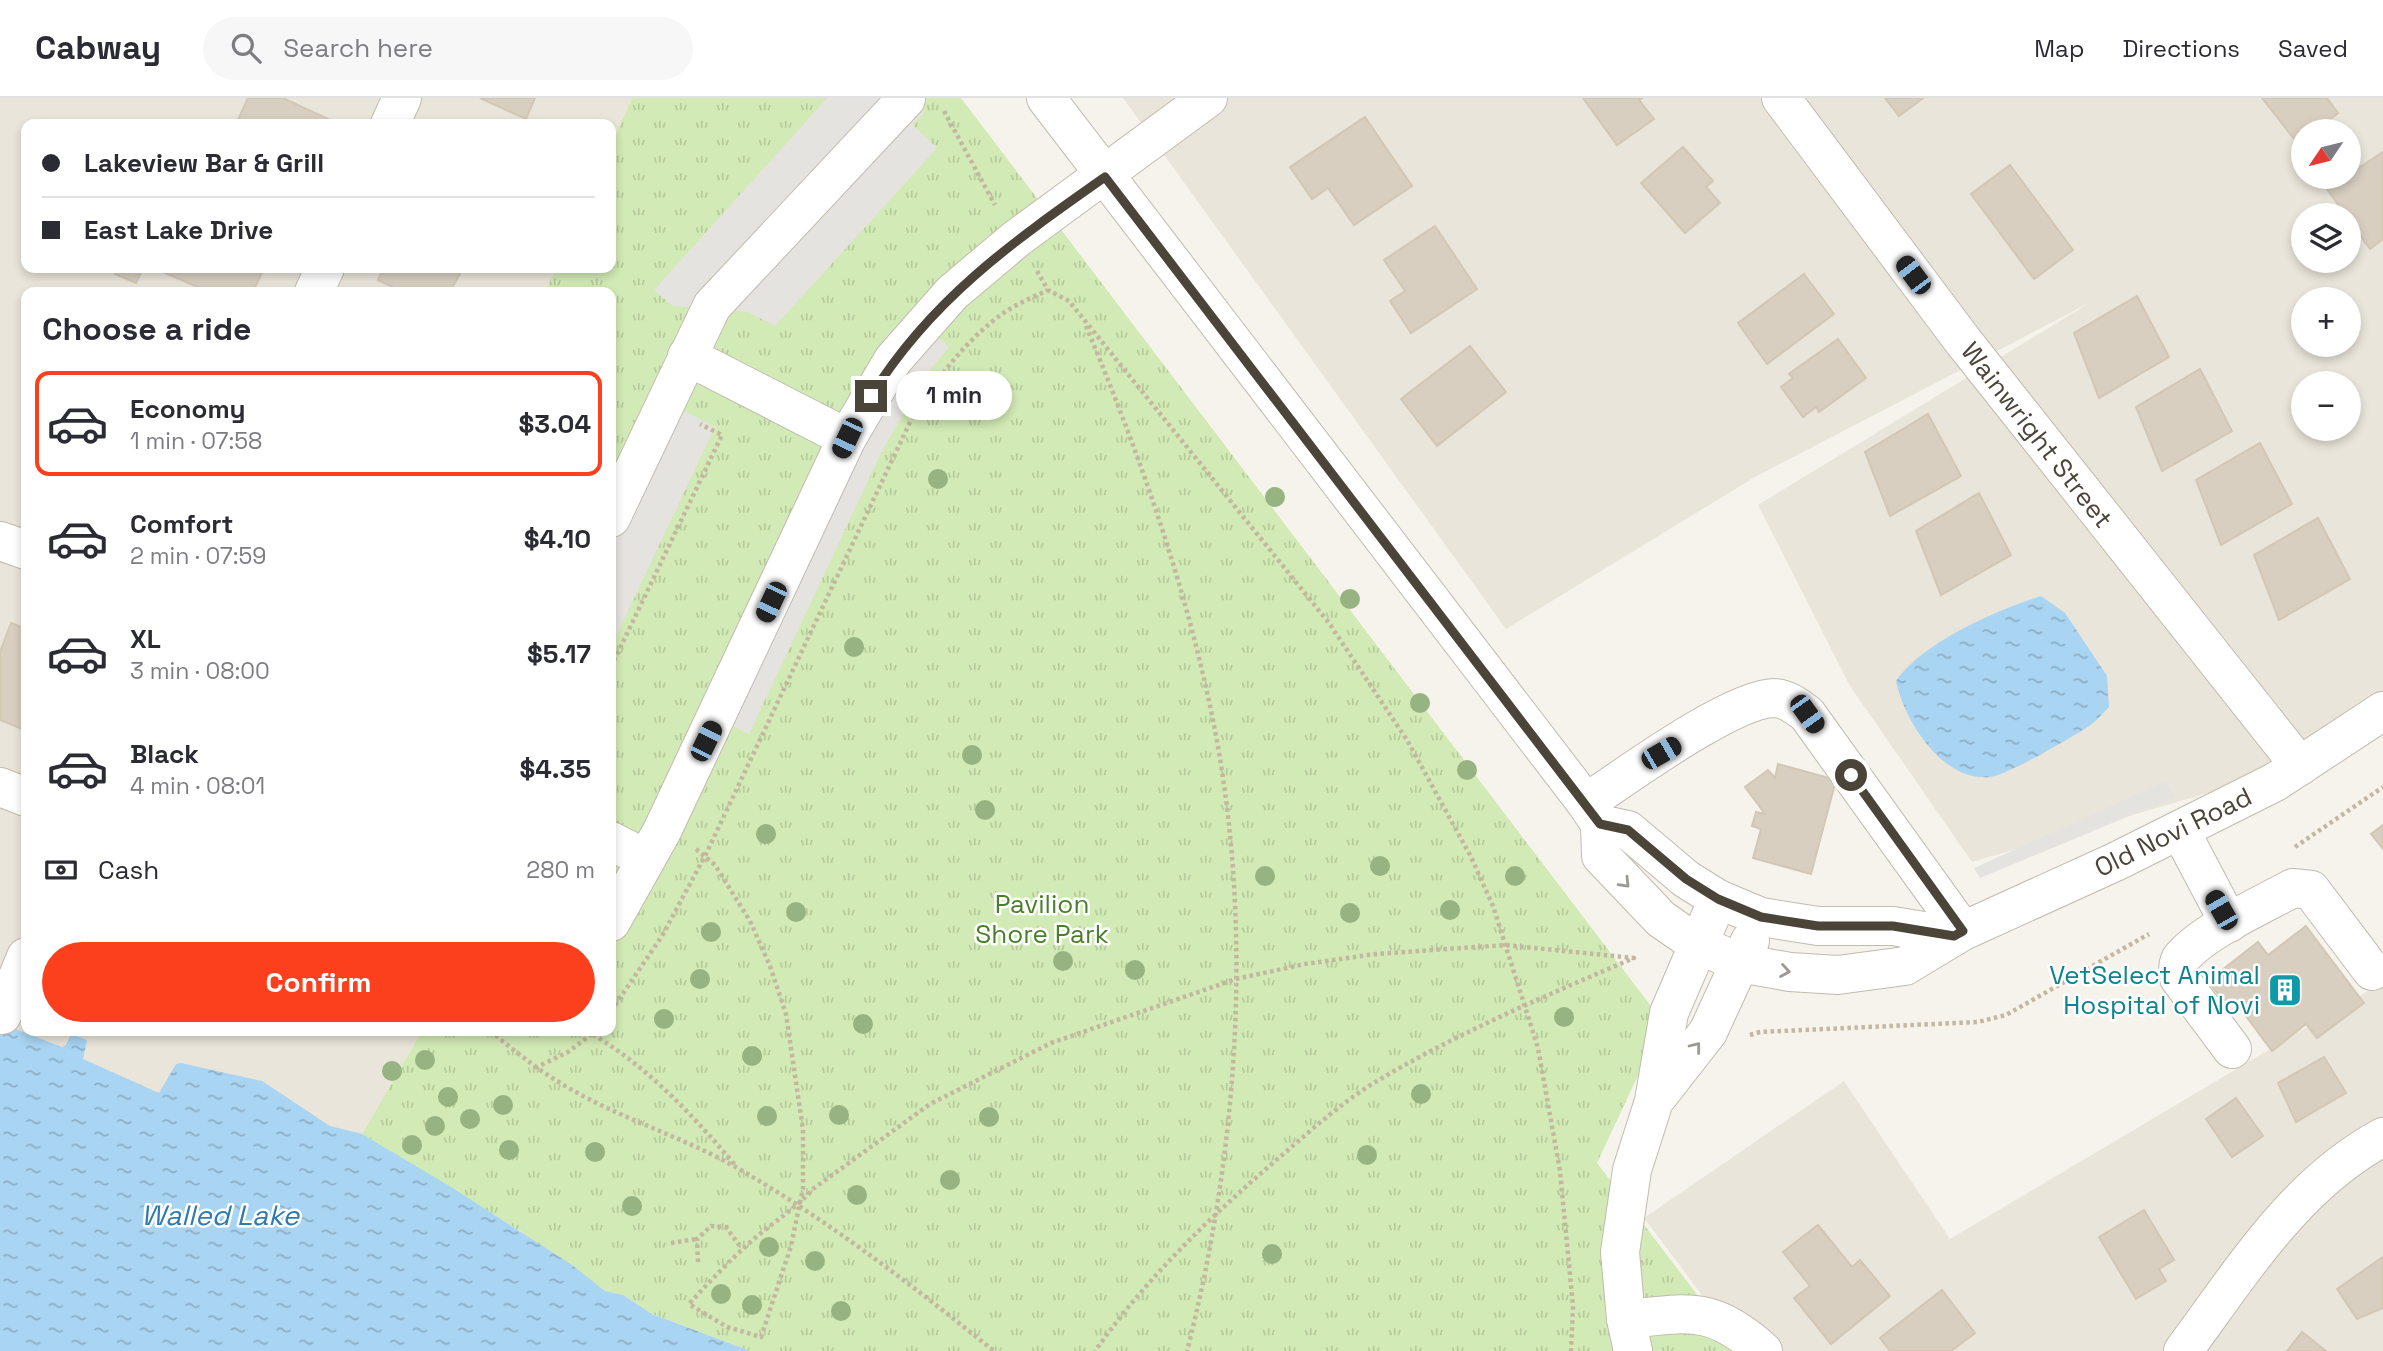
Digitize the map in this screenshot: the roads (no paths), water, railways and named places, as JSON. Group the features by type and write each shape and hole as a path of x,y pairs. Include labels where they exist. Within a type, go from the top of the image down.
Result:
{"street":[{"path":"392,119 402,98"},
{"path":"1046,98 1593,813 1628,830 1686,879 1718,899 1761,917 1818,926 1893,926 1959,934"},
{"path":"616,913 654,845 847,438 893,360 952,293 1016,239 1105,177 1208,98"},
{"name":"Wainwright Street","path":"1781,98 1963,341 2300,766"},
{"path":"616,507 712,306 924,104"},
{"path":"687,356 847,438"},
{"path":"0,541 21,548"},
{"path":"1593,813 1661,753 1733,710 1775,698 1795,705 1807,714 1959,934"},
{"name":"Old Novi Road","path":"1593,813 1601,856 1661,919 1697,944 1740,963 1790,972 1838,975 1906,966 1959,934 2180,830 2300,766 2383,711"},
{"path":"0,787 21,795"},
{"path":"2180,830 2229,923"},
{"path":"616,841 654,845"},
{"path":"2232,1049 2179,978 2177,969 2180,958 2229,923 2293,888 2303,887 2311,890 2372,971"},
{"path":"1718,899 1669,1013 1654,1101 1632,1170 1620,1252 1629,1335 1703,1314 1733,1328 1763,1351"},
{"path":"1654,1101 1707,1032 1761,917"},
{"path":"2,1015 21,969"},
{"path":"2183,1351 2287,1211 2325,1176 2383,1137"}],"water":[{"path":"2041,596 2065,613 2107,676 2109,707 2092,724 2078,733 1998,775 1973,776 1956,770 1928,746 1917,730 1900,697 1896,681 1924,653 1962,629"},
{"name":"Walled Lake","path":"0,1015 21,1031 21,1036 33,1036 62,1047 70,1036 87,1040 83,1059 159,1093 176,1064 181,1063 262,1081 330,1126 362,1134 451,1187 572,1265 605,1291 623,1295 652,1314 750,1351 0,1351"}],"place":[{"name":"VetSelect Animal Hospital of Novi","path":"2285,990"}],"park label":[{"name":"Pavilion Shore Park","path":"1042,919"}]}
